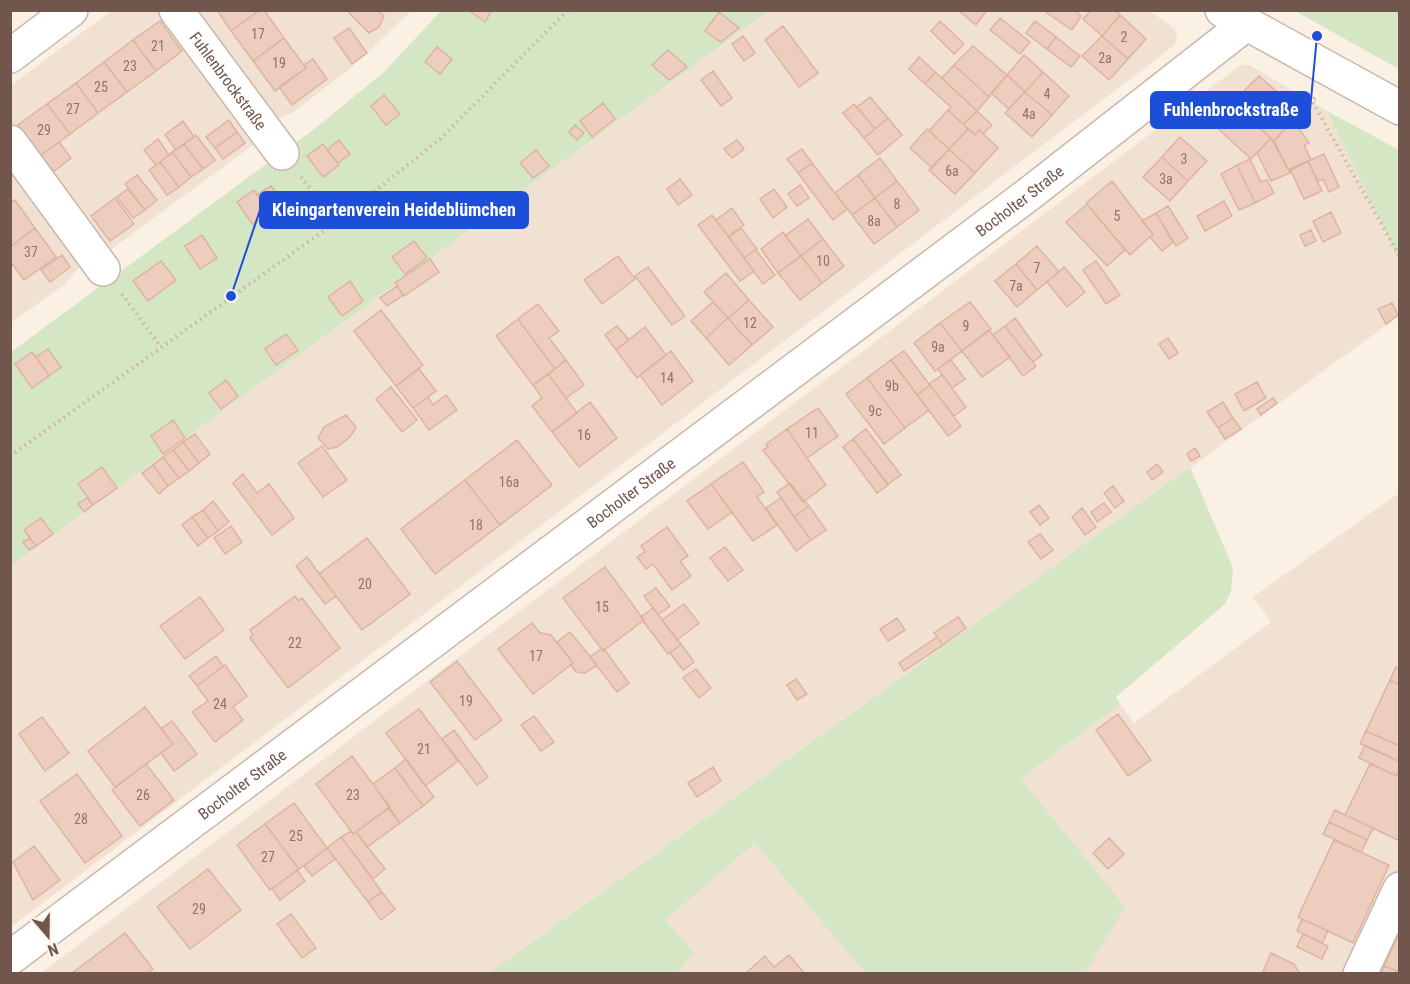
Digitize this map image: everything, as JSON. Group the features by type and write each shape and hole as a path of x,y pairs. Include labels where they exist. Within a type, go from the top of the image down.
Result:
{"street":[{"path":"10,56 71,10"},
{"name":"Fuhlenbrockstraße","path":"176,10 282,153"},
{"path":"1234,17 1400,108"},
{"name":"Bocholter Straße","path":"10,958 1029,194 1234,17"},
{"path":"10,142 103,269"},
{"path":"1360,974 1400,889"}],"path":[{"path":"10,456 336,222 440,140 568,10"},
{"path":"1332,71 1312,101 1400,257"},
{"path":"282,153 336,222"},
{"path":"103,269 161,347"}],"shaded area":[{"path":"164,10 261,139 105,254 11,127 10,86 111,11"},
{"path":"1148,10 1174,28 1177,35 1175,44 1167,51 11,927 11,566 768,11"},
{"path":"189,11 411,11 352,67 292,113 278,118 268,118"},
{"path":"1241,65 1249,65 1327,111 1399,261 1399,316 872,699 489,973 40,974"},
{"path":"10,159 81,256 79,267 65,284 11,323"},
{"path":"1399,493 1399,973 1085,973 1124,907 1021,779 1120,704 1134,723 1271,622 1253,597"},
{"path":"755,843 865,973 676,973 694,953 664,920"}],"green space":[{"path":"441,11 768,11 11,566 11,352 317,127 384,72"},
{"path":"1295,11 1399,11 1399,69"},
{"path":"1327,111 1399,150 1399,261"},
{"path":"1190,467 1233,568 1231,591 1225,604 1116,697 1120,704 1021,779 1125,907 1085,973 865,973 755,843 665,920 694,953 676,973 489,973 872,699"}],"building":[{"path":"217,10 260,10 231,31"},
{"path":"260,10 264,10 284,38 253,61 231,31"},
{"path":"351,10 377,10 384,16 379,27 369,33 349,13"},
{"path":"468,10 492,10 485,22"},
{"path":"958,10 987,10 976,25"},
{"path":"1049,10 1074,10 1081,16 1072,30 1047,13"},
{"path":"1091,10 1115,10 1120,15 1102,36 1083,19"},
{"path":"719,12 739,28 721,42 705,31"},
{"path":"1120,15 1146,39 1128,59 1102,36"},
{"path":"1000,18 1030,42 1020,54 990,30"},
{"path":"160,21 182,51 156,71 133,40"},
{"path":"940,21 964,44 954,54 931,31"},
{"path":"1035,21 1056,37 1047,49 1026,33"},
{"path":"783,26 818,73 799,87 765,40"},
{"path":"349,28 367,53 352,64 334,38"},
{"path":"743,36 755,53 744,61 732,44"},
{"path":"1102,36 1128,59 1109,80 1082,56"},
{"path":"1056,37 1080,56 1071,67 1047,49"},
{"path":"284,38 306,68 275,91 253,61"},
{"path":"133,40 156,71 127,92 104,62"},
{"path":"973,46 1007,75 989,97 954,65"},
{"path":"437,47 452,59 440,74 425,62"},
{"path":"668,50 687,67 669,80 652,65"},
{"path":"1024,55 1043,72 1025,92 1007,75"},
{"path":"919,57 935,72 925,84 909,69"},
{"path":"313,59 327,79 292,105 279,87 306,68 304,65"},
{"path":"104,62 127,92 98,113 76,83"},
{"path":"954,65 989,97 977,111 942,78"},
{"path":"713,71 732,98 721,106 701,80"},
{"path":"935,72 977,111 963,124 948,110 951,107 925,84"},
{"path":"1043,72 1069,96 1052,115 1025,92"},
{"path":"1007,75 1025,92 1009,109 991,93"},
{"path":"1259,76 1286,100 1279,107 1293,120 1274,141 1232,103"},
{"path":"76,83 98,113 70,134 47,104"},
{"path":"1025,92 1052,115 1032,137 1005,113"},
{"path":"384,95 400,114 386,125 371,106"},
{"path":"870,97 888,118 875,129 857,107"},
{"path":"603,103 615,119 592,137 580,121"},
{"path":"1232,103 1271,138 1251,159 1213,124"},
{"path":"47,104 70,134 41,155 18,125"},
{"path":"854,104 875,129 864,138 843,113"},
{"path":"948,110 968,129 949,149 929,131"},
{"path":"977,111 992,125 983,134 979,130 975,135 963,124"},
{"path":"888,118 902,135 878,155 864,138"},
{"path":"229,120 237,132 215,148 206,137"},
{"path":"1293,120 1309,143 1304,145 1311,160 1289,171 1274,141"},
{"path":"183,121 194,137 176,150 165,135"},
{"path":"575,125 584,133 577,140 569,132"},
{"path":"927,129 949,149 932,168 910,148"},
{"path":"968,129 975,135 979,130 998,148 975,173 949,149"},
{"path":"237,132 245,143 223,159 215,148"},
{"path":"196,135 215,160 203,169 184,144"},
{"path":"1180,137 1207,161 1188,181 1162,157"},
{"path":"1271,138 1290,173 1271,181 1257,153"},
{"path":"158,139 169,155 156,165 144,150"},
{"path":"339,140 350,154 338,163 327,150"},
{"path":"737,140 744,149 732,158 724,149"},
{"path":"59,142 71,158 53,172 41,155"},
{"path":"184,144 203,169 191,177 172,152"},
{"path":"323,144 339,165 323,177 307,156"},
{"path":"802,149 812,163 798,173 787,159"},
{"path":"949,149 975,173 955,194 929,170"},
{"path":"536,150 549,166 533,178 520,163"},
{"path":"172,152 191,177 179,187 160,162"},
{"path":"1324,154 1339,187 1329,192 1323,179 1318,181 1308,161"},
{"path":"1162,157 1188,181 1170,201 1143,177"},
{"path":"880,158 897,181 875,198 858,175"},
{"path":"1250,159 1261,182 1267,180 1274,193 1255,203 1237,165"},
{"path":"1308,161 1322,191 1304,199 1290,169"},
{"path":"160,162 179,187 167,195 149,170"},
{"path":"812,163 847,209 833,220 798,173"},
{"path":"1237,165 1255,203 1239,210 1221,174"},
{"path":"137,175 157,200 145,210 125,184"},
{"path":"858,175 875,198 852,215 835,193"},
{"path":"680,179 692,195 678,205 667,189"},
{"path":"897,181 919,210 897,227 875,198"},
{"path":"1112,181 1153,234 1130,255 1086,203"},
{"path":"800,185 809,198 797,206 788,194"},
{"path":"271,186 284,203 270,212 257,195"},
{"path":"128,189 145,210 133,218 117,197"},
{"path":"774,189 787,207 773,218 760,199"},
{"path":"254,190 270,212 253,225 237,202"},
{"path":"115,198 134,224 110,241 91,216"},
{"path":"875,198 897,227 874,244 852,215"},
{"path":"15,200 35,228 10,247 10,203"},
{"path":"1224,201 1232,216 1205,231 1197,216"},
{"path":"1087,204 1125,250 1107,266 1066,222"},
{"path":"1168,206 1188,238 1176,246 1156,213"},
{"path":"732,208 744,225 728,236 716,220"},
{"path":"1331,212 1341,233 1323,242 1313,221"},
{"path":"1156,213 1173,242 1162,251 1150,237 1153,234 1142,221"},
{"path":"712,215 754,271 740,281 698,225"},
{"path":"808,219 823,239 801,256 785,236"},
{"path":"35,228 56,257 24,280 10,261 10,247"},
{"path":"741,228 757,249 744,258 729,237"},
{"path":"1311,230 1316,241 1305,246 1300,235"},
{"path":"783,232 801,256 778,273 761,249"},
{"path":"202,235 217,258 200,269 185,246"},
{"path":"823,239 844,266 822,283 801,256"},
{"path":"414,241 427,258 405,274 392,257"},
{"path":"1037,246 1059,272 1037,290 1016,264"},
{"path":"756,250 775,275 763,284 744,258"},
{"path":"62,255 70,267 50,282 41,270"},
{"path":"618,256 635,279 602,304 584,280"},
{"path":"801,256 822,283 800,300 778,273"},
{"path":"430,259 439,272 404,296 395,283"},
{"path":"161,261 176,280 148,301 133,281"},
{"path":"1096,261 1120,295 1106,304 1083,270"},
{"path":"1016,264 1037,290 1017,307 995,281"},
{"path":"648,267 685,316 672,325 635,276"},
{"path":"1064,267 1085,292 1067,307 1047,282"},
{"path":"726,273 749,300 728,318 704,292"},
{"path":"350,281 363,301 342,316 328,297"},
{"path":"397,286 403,295 387,306 380,298"},
{"path":"749,300 773,327 752,345 728,318"},
{"path":"713,302 728,318 706,338 691,321"},
{"path":"970,302 991,329 962,351 940,323"},
{"path":"1392,303 1398,315 1386,324 1378,309"},
{"path":"538,304 559,331 549,338 566,360 555,369 518,319"},
{"path":"381,310 423,365 396,386 354,331"},
{"path":"728,318 752,345 729,365 706,338"},
{"path":"1015,318 1042,355 1033,362 1005,326"},
{"path":"518,319 555,369 533,385 496,336"},
{"path":"940,323 962,351 935,371 914,343"},
{"path":"617,326 629,340 616,350 605,335"},
{"path":"1005,326 1036,366 1023,376 993,335"},
{"path":"645,327 666,355 637,378 616,350"},
{"path":"989,330 1010,357 982,377 962,351"},
{"path":"286,334 298,350 276,365 265,349"},
{"path":"1168,338 1178,353 1169,359 1159,344"},
{"path":"48,349 61,367 49,376 36,357"},
{"path":"671,351 693,381 662,405 640,375"},
{"path":"904,351 930,385 917,395 891,360"},
{"path":"32,352 49,376 32,388 15,364"},
{"path":"566,360 584,385 566,398 548,374"},
{"path":"891,360 929,410 905,428 867,378"},
{"path":"951,360 965,379 952,388 938,369"},
{"path":"419,369 436,391 413,408 396,386"},
{"path":"548,374 577,413 552,432 532,406 542,398 533,385"},
{"path":"942,375 966,407 954,416 929,384"},
{"path":"867,378 905,428 884,444 846,394"},
{"path":"226,380 238,396 221,409 209,393"},
{"path":"1257,382 1266,398 1244,411 1235,394"},
{"path":"930,385 961,426 948,436 917,395"},
{"path":"391,387 417,420 402,432 376,399"},
{"path":"446,395 457,410 429,430 413,408 428,397 433,405"},
{"path":"1273,398 1277,403 1261,415 1257,409"},
{"path":"590,402 617,438 579,467 552,432"},
{"path":"1223,402 1233,418 1218,428 1207,412"},
{"path":"818,408 838,436 807,458 787,429"},
{"path":"346,415 356,427 350,437 337,447 328,449 318,438 324,427"},
{"path":"1233,418 1241,429 1225,439 1218,428"},
{"path":"173,420 185,438 163,454 151,436"},
{"path":"787,429 826,485 803,502 763,450 768,447 766,444"},
{"path":"866,429 901,475 888,484 853,439"},
{"path":"195,434 210,454 199,463 183,442"},
{"path":"853,439 888,485 877,493 843,447"},
{"path":"517,440 552,485 500,525 465,480"},
{"path":"183,442 199,463 189,471 173,450"},
{"path":"322,446 347,480 323,497 298,463"},
{"path":"1195,448 1200,456 1191,461 1187,454"},
{"path":"173,450 189,471 179,478 163,457"},
{"path":"163,457 179,478 168,486 153,465"},
{"path":"743,462 764,492 757,497 777,525 753,541 711,484"},
{"path":"1157,464 1163,472 1152,480 1147,472"},
{"path":"153,465 168,486 159,494 142,473"},
{"path":"102,467 117,488 93,505 78,484"},
{"path":"243,474 257,493 269,484 294,518 272,535 233,483"},
{"path":"465,480 500,525 435,574 401,529"},
{"path":"790,483 809,506 794,517 777,492"},
{"path":"711,484 732,512 708,529 687,501"},
{"path":"1113,486 1124,501 1115,508 1104,493"},
{"path":"87,498 93,505 84,512 78,504"},
{"path":"781,498 811,540 796,551 766,508"},
{"path":"213,501 229,522 218,531 203,510"},
{"path":"1104,503 1111,512 1097,522 1091,512"},
{"path":"1039,505 1049,518 1040,525 1030,512"},
{"path":"809,506 826,530 811,540 794,517"},
{"path":"1082,508 1096,527 1085,535 1072,517"},
{"path":"203,510 218,531 208,538 192,517"},
{"path":"192,517 208,538 198,546 182,525"},
{"path":"41,518 53,534 36,546 24,530"},
{"path":"231,526 242,542 225,554 214,538"},
{"path":"667,527 688,556 680,561 691,576 672,590 653,564 646,569 637,557 645,552 641,546"},
{"path":"1040,534 1053,550 1041,559 1028,542"},
{"path":"30,538 36,546 29,550 23,542"},
{"path":"367,538 410,594 362,630 319,574"},
{"path":"725,547 743,570 728,581 710,558"},
{"path":"307,557 336,596 325,604 296,566"},
{"path":"605,567 644,620 603,651 563,598"},
{"path":"656,588 670,606 658,615 644,596"},
{"path":"295,596 299,601 302,598 340,648 288,688 250,638 253,635 250,630"},
{"path":"200,597 224,630 185,659 160,626"},
{"path":"684,604 699,623 677,640 662,620"},
{"path":"653,608 681,644 668,654 641,617"},
{"path":"958,617 966,628 943,645 934,633"},
{"path":"897,618 905,630 888,641 880,629"},
{"path":"532,623 540,633 551,635 573,663 533,694 498,649"},
{"path":"570,632 597,665 585,673 576,672 571,665 573,663 557,642"},
{"path":"937,637 943,645 904,671 899,663"},
{"path":"681,644 694,662 683,670 670,653"},
{"path":"604,649 629,683 617,692 590,657"},
{"path":"216,656 223,666 197,686 189,676"},
{"path":"457,661 502,720 475,740 430,682"},
{"path":"225,665 247,696 233,707 243,720 215,742 192,712 208,701 197,686"},
{"path":"1396,667 1400,669 1400,685 1390,680"},
{"path":"696,669 711,688 699,698 683,678"},
{"path":"796,679 807,694 797,700 787,685"},
{"path":"1390,680 1400,685 1400,746 1366,731"},
{"path":"145,707 173,744 115,787 88,751"},
{"path":"419,709 458,761 425,786 386,733"},
{"path":"1118,714 1151,760 1128,776 1096,730"},
{"path":"534,716 554,742 541,751 521,725"},
{"path":"42,717 69,753 45,771 19,734"},
{"path":"172,721 197,754 174,771 161,753 173,744 161,729"},
{"path":"454,730 488,777 477,785 442,739"},
{"path":"1366,731 1400,746 1398,761 1360,744"},
{"path":"1365,745 1400,762 1397,776 1359,758"},
{"path":"352,756 390,807 353,834 316,784"},
{"path":"406,759 434,797 423,806 395,768"},
{"path":"146,764 174,800 140,826 112,790"},
{"path":"1370,764 1400,777 1400,841 1345,815"},
{"path":"713,767 721,781 697,797 688,783"},
{"path":"395,768 423,806 400,823 373,784"},
{"path":"77,774 122,836 85,863 40,801"},
{"path":"294,803 327,848 299,869 265,824"},
{"path":"388,808 400,823 367,847 356,832"},
{"path":"1335,810 1373,828 1367,840 1329,822"},
{"path":"1329,822 1367,840 1361,852 1323,834"},
{"path":"265,824 299,869 270,890 237,845"},
{"path":"351,831 353,834 356,832 385,869 373,879 341,837"},
{"path":"341,837 382,892 368,902 327,848"},
{"path":"1109,838 1124,854 1108,869 1093,853"},
{"path":"1334,840 1389,865 1353,943 1298,917"},
{"path":"34,846 60,880 33,900 13,862"},
{"path":"327,848 335,859 312,876 304,866"},
{"path":"208,869 241,910 190,949 157,907"},
{"path":"297,870 305,881 280,900 272,889"},
{"path":"382,892 395,909 381,920 368,902"},
{"path":"291,914 316,948 302,958 277,924"},
{"path":"1302,919 1328,931 1322,943 1297,931"},
{"path":"1400,932 1400,972 1384,966"},
{"path":"125,933 153,969 147,974 71,974"},
{"path":"1303,934 1328,946 1322,959 1297,947"},
{"path":"1271,953 1294,964 1300,974 1262,974"},
{"path":"789,955 805,974 745,974 765,956 774,967"},
{"path":"1384,966 1400,972 1400,974 1381,974"}],"place":[{"name":"Fuhlenbrockstraße","path":"1317,36"},
{"name":"Kleingartenverein Heideblümchen","path":"231,296"}]}
